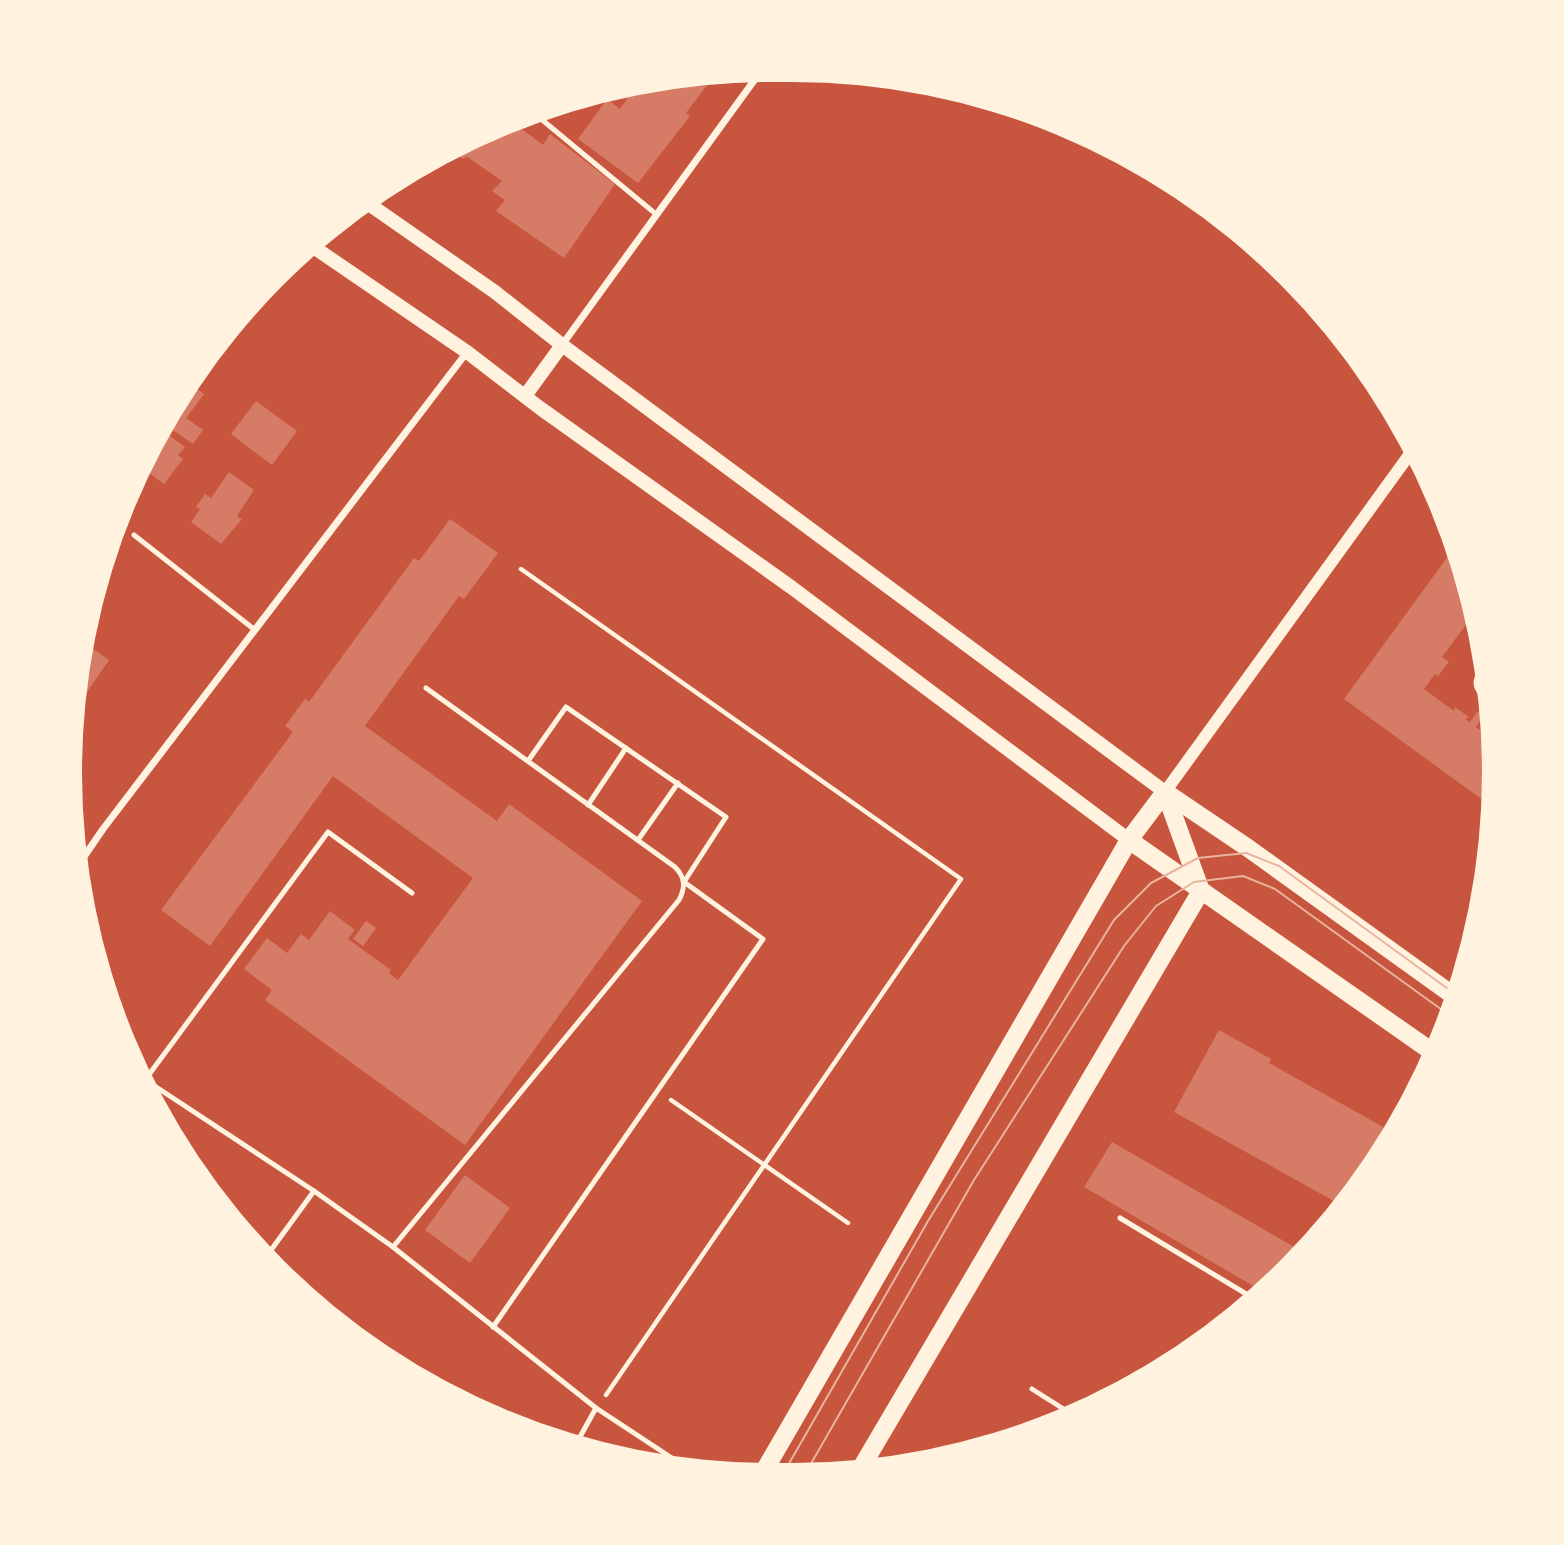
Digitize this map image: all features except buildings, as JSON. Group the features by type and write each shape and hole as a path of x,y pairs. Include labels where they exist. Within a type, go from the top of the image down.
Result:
{"main road":[{"path":"375,209 495,292 562,345 1164,792 1248,848 1446,990"},
{"path":"320,251 467,352 791,587 1129,840 1425,1047"},
{"path":"525,396 562,345"},
{"path":"769,1462 1129,840 1164,792"},
{"path":"1164,792 1201,891"},
{"path":"867,1458 1201,891"}],"street":[{"path":"562,345 752,83"},
{"path":"87,852 467,352"},
{"path":"1164,792 1406,459"}],"lane":[{"path":"544,122 657,215"},
{"path":"134,535 255,630"},
{"path":"393,1247 679,900 684,882 675,867 426,688"},
{"path":"528,761 566,707 726,817 684,882"},
{"path":"588,804 626,748"},
{"path":"638,840 678,783"},
{"path":"150,1072 328,832 412,893"},
{"path":"493,1326 763,939 684,882"},
{"path":"160,1090 314,1191 393,1247 596,1408 666,1454"},
{"path":"272,1248 314,1191"},
{"path":"1119,1218 1245,1293"},
{"path":"1032,1389 1061,1408"},
{"path":"581,1435 596,1408"}],"path":[{"path":"521,569 961,879 596,1408"},
{"path":"656,1090 848,1223"}],"tram line":[{"path":"789,1463 928,1221 1114,920 1151,883 1198,858 1246,853 1279,866 1447,988"},
{"path":"812,1462 974,1180 1124,946 1156,906 1194,882 1243,876 1275,889 1440,1008"}]}
